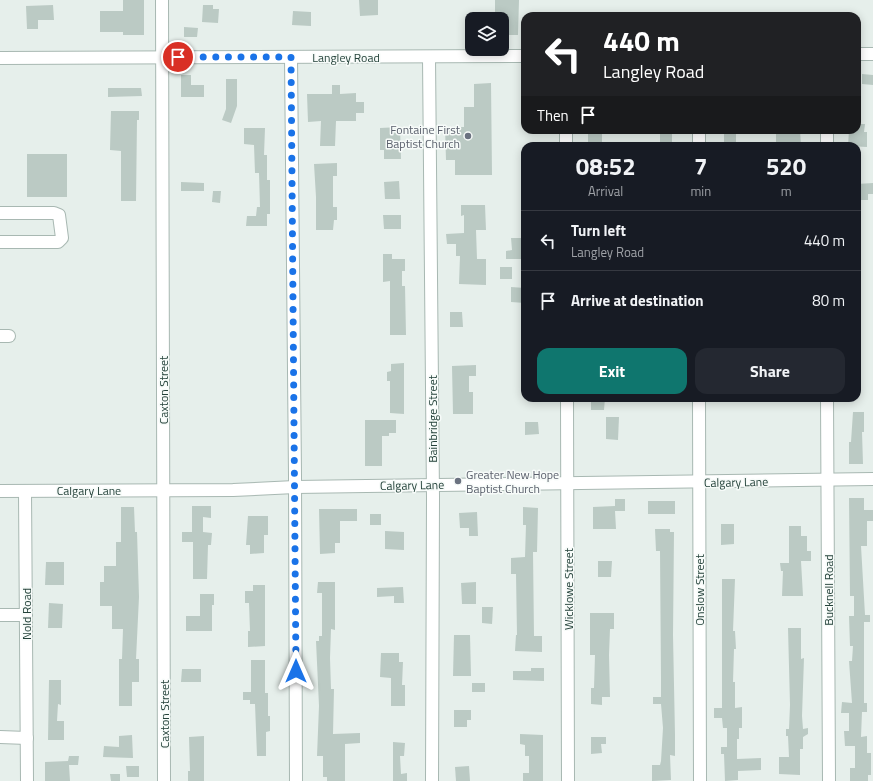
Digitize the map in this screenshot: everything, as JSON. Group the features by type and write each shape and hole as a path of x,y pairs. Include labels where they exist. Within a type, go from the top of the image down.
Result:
{"street":[{"name":"Caxton Street","path":"162,0 164,781"},
{"path":"861,54 873,54"},
{"name":"Langley Road","path":"0,58 521,56"},
{"path":"291,57 296,781"},
{"name":"Bainbridge Street","path":"429,57 432,485 432,781"},
{"path":"0,213 54,213 59,215 62,238 58,242 0,242"},
{"name":"Wicklowe Street","path":"567,402 568,781"},
{"name":"Onslow Street","path":"699,402 700,781"},
{"name":"Bucknell Road","path":"827,402 829,781"},
{"name":"Calgary Lane","path":"0,491 233,490 295,487 873,479"},
{"name":"Nold Road","path":"25,491 27,781"},
{"path":"0,615 26,615"},
{"path":"0,737 27,738"}],"building":[{"path":"123,0 144,0 144,35 123,35 123,32 100,32 100,11 123,11"},
{"path":"359,0 378,0 378,15 360,16"},
{"path":"495,0 519,0 518,35 509,35 509,12 495,12"},
{"path":"53,5 54,20 38,20 38,29 27,29 26,6"},
{"path":"203,5 213,5 213,9 219,9 218,23 202,22"},
{"path":"293,11 311,12 311,26 292,25"},
{"path":"184,27 198,28 197,37 184,37"},
{"path":"862,74 873,75 873,85 862,84"},
{"path":"181,75 191,75 191,85 204,85 204,97 181,97"},
{"path":"226,79 237,79 237,106 231,123 222,120 226,109"},
{"name":"Fontaine First Baptist Church","path":"491,83 492,175 455,175 455,160 446,160 445,127 464,127 464,107 474,107 474,84"},
{"path":"332,85 340,85 340,94 356,93 356,102 364,102 364,113 356,113 356,121 336,121 335,146 320,146 321,121 308,122 307,94 332,94"},
{"path":"108,88 141,88 142,96 108,97"},
{"path":"111,111 139,111 139,120 137,120 136,201 121,201 121,151 110,150"},
{"path":"861,124 865,124 864,132 867,132 867,147 861,147 861,142 848,142 849,134 861,134"},
{"path":"400,127 401,159 384,159 384,150 380,150 380,128"},
{"path":"244,128 265,128 264,155 267,155 267,180 270,180 270,214 267,214 267,226 246,226 247,216 256,216 257,207 260,207 259,173 255,173 254,145 244,144"},
{"path":"588,134 602,134 602,142 588,142"},
{"path":"660,134 672,134 672,142 660,142"},
{"path":"724,134 736,134 736,142 724,142"},
{"path":"776,134 800,134 801,142 776,142"},
{"path":"27,154 67,154 67,197 27,197"},
{"path":"337,163 337,176 333,176 333,207 337,207 337,220 334,220 333,230 316,230 314,164"},
{"path":"399,181 400,199 385,199 384,182"},
{"path":"181,182 204,183 204,191 181,191"},
{"path":"873,183 873,194 868,194 868,200 861,200 861,184"},
{"path":"213,191 221,191 220,203 212,202"},
{"path":"461,205 485,205 486,230 476,230 477,259 486,259 486,285 459,284 460,256 456,256 456,244 447,244 446,234 464,233 464,215 461,216"},
{"path":"383,215 401,215 401,229 384,229"},
{"path":"511,238 521,238 521,259 506,259 506,251 512,250"},
{"path":"383,254 392,254 392,259 405,259 405,271 402,271 402,286 405,286 406,335 390,335 390,281 383,282"},
{"path":"500,267 512,267 512,279 500,279"},
{"path":"511,287 521,288 521,303 511,302"},
{"path":"450,312 462,312 463,327 450,327"},
{"path":"404,363 404,414 390,413 390,381 387,381 387,372 391,371 391,364"},
{"path":"476,365 476,376 469,376 469,392 473,392 473,414 453,414 452,366"},
{"path":"591,402 605,402 604,410 591,410"},
{"path":"853,412 864,412 864,432 862,432 863,464 849,464 849,442 851,442"},
{"path":"606,417 619,417 618,440 606,439"},
{"path":"365,420 396,420 396,433 389,433 389,436 382,436 382,466 365,466"},
{"path":"525,422 538,422 539,434 525,435"},
{"path":"849,498 864,498 864,510 873,510 873,521 867,521 867,546 861,546 865,615 870,615 870,622 864,622 864,703 867,703 867,712 862,712 861,737 867,736 867,753 871,753 871,775 868,775 868,781 850,781 850,768 855,768 855,746 845,746 844,731 849,731 849,713 841,713 842,702 852,703 849,661 852,661 853,646 850,646 849,616 854,616 854,596 850,596"},
{"path":"615,499 625,499 625,511 615,511 616,529 593,529 593,507 615,506"},
{"path":"648,501 675,501 675,514 648,514"},
{"path":"192,506 211,506 211,518 203,517 203,532 212,533 211,545 208,545 207,579 193,579 193,542 182,542 182,532 192,532"},
{"path":"121,507 134,507 135,532 137,532 139,597 136,659 139,659 139,682 132,682 132,706 119,706 119,659 122,659 123,629 112,629 112,606 100,606 100,582 104,582 104,566 116,566 116,542 121,542"},
{"path":"523,507 538,508 537,552 533,552 534,636 542,636 542,652 515,651 517,635 516,574 511,574 511,558 525,557 526,525 523,525"},
{"path":"319,509 357,509 357,521 340,521 340,543 335,543 335,553 320,554"},
{"path":"477,512 478,536 469,536 469,528 460,528 459,513"},
{"path":"370,514 381,514 381,525 370,525"},
{"path":"248,516 268,516 268,535 264,535 264,553 250,554 250,545 246,545"},
{"path":"721,524 734,524 734,544 721,545"},
{"path":"789,526 801,526 801,536 807,536 807,551 811,551 811,561 801,561 803,596 782,596 783,571 781,571 780,563 789,563"},
{"path":"655,529 670,529 670,532 674,532 673,635 675,756 670,755 671,780 652,781 652,765 660,765 661,761 663,728 661,704 653,704 653,697 661,697 660,551 656,551"},
{"path":"385,531 404,532 404,550 385,549"},
{"path":"598,561 612,561 611,577 598,577"},
{"path":"46,562 64,562 64,585 45,585"},
{"path":"722,579 735,579 733,631 735,631 736,649 734,649 733,682 735,682 735,708 742,707 742,728 739,728 739,739 737,739 737,759 761,758 761,770 738,771 738,780 725,781 724,754 721,754 721,747 727,747 727,728 723,728 722,718 714,718 714,708 722,708"},
{"path":"318,582 335,582 335,630 331,629 330,658 331,689 334,689 333,734 360,733 360,743 345,744 345,781 327,781 327,777 323,777 323,756 317,756 319,706 316,641 319,641 319,636 322,636 322,593 317,593"},
{"path":"476,582 476,604 462,604 461,583"},
{"path":"253,585 265,585 265,646 248,647 248,631 250,631 249,603 245,603 245,591 253,591"},
{"path":"403,587 404,603 394,603 394,596 377,597 377,588"},
{"path":"200,594 214,594 214,605 212,605 212,631 186,631 186,616 200,616"},
{"path":"49,603 63,604 62,628 48,628"},
{"path":"482,607 493,607 492,624 482,623"},
{"path":"590,613 614,613 614,629 610,629 610,697 602,697 602,705 591,704 591,688 594,688 595,655 590,655"},
{"path":"788,628 801,628 801,659 804,658 802,716 803,729 808,728 808,734 803,737 803,749 800,749 800,775 779,774 779,757 789,757 788,736 786,736 786,729 789,729 790,705"},
{"path":"454,635 470,635 471,676 453,676"},
{"path":"381,653 399,653 399,662 403,662 402,685 405,685 405,706 391,706 391,678 380,677"},
{"path":"251,660 265,660 265,693 268,693 268,716 270,716 270,731 266,732 266,756 257,756 255,704 250,704 250,700 243,700 243,692 251,692"},
{"path":"531,668 544,668 544,681 513,680 513,671 531,671"},
{"path":"182,669 201,669 201,682 181,682"},
{"path":"49,680 61,680 61,705 58,704 57,721 64,721 64,740 48,740"},
{"path":"472,683 485,683 485,692 472,692"},
{"path":"454,710 471,710 471,720 467,720 467,727 454,727"},
{"path":"520,734 543,735 543,781 523,781 523,773 529,773 529,756 525,756 525,745 520,744"},
{"path":"132,735 133,758 103,757 104,746 119,747 119,736"},
{"path":"204,736 204,781 188,781 188,771 190,771 189,737"},
{"path":"591,737 606,737 606,744 601,744 602,753 591,754"},
{"path":"393,742 405,743 404,756 400,756 401,774 407,773 407,781 393,781"},
{"path":"69,756 79,756 78,765 69,765 70,781 45,781 45,762 68,761"},
{"path":"126,766 139,766 139,777 127,777"},
{"path":"469,766 470,781 456,781 455,767"},
{"path":"110,774 120,774 120,781 111,781"}],"place":[{"name":"Fontaine First Baptist Church","path":"468,136"},
{"name":"Greater New Hope Baptist Church","path":"458,481"}],"route":[{"path":"178,57 291,57 296,671"}]}
